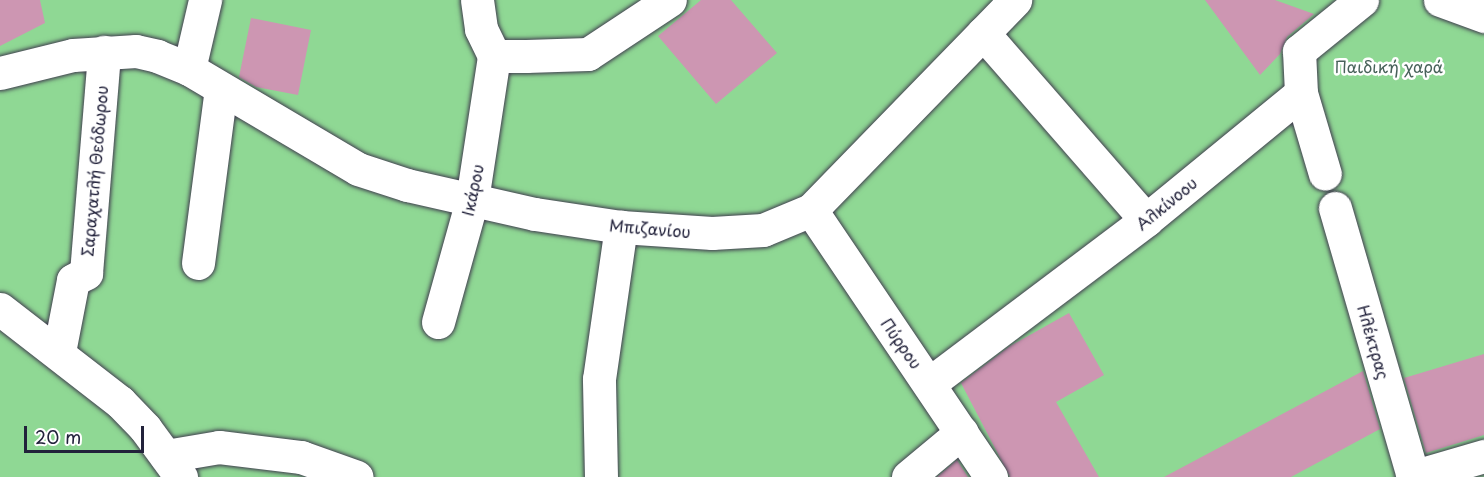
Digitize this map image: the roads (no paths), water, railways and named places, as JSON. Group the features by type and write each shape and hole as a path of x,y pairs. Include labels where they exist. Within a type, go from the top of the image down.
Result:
{"street":[{"path":"189,69 205,0"},
{"path":"477,0 481,29 494,56 588,54 670,0"},
{"name":"Μπιζανίου","path":"0,73 73,55 136,51 189,69 358,169 472,200 621,227 712,233 763,230 811,210 1015,0"},
{"path":"1325,174 1301,93 1299,51 1362,0"},
{"path":"1440,0 1484,16"},
{"path":"983,33 1146,220"},
{"name":"Σαραχατλή Θεόδωρου","path":"59,352 73,280 86,273 104,52"},
{"name":"Ικάρου","path":"438,322 472,200 494,56"},
{"path":"198,263 221,89"},
{"name":"Αλκίνοου","path":"930,383 1146,220 1301,93"},
{"name":"Ηλέκτρας","path":"1335,208 1412,477"},
{"name":"Πύρρου","path":"811,210 992,477"},
{"path":"601,477 599,379 621,227"},
{"path":"0,309 59,352 120,402 174,466 219,447 301,457 357,477"},
{"path":"908,477 962,432"},
{"path":"1412,477 1479,464"}],"park label":[{"name":"Παιδική χαρά","path":"1389,66"}]}
